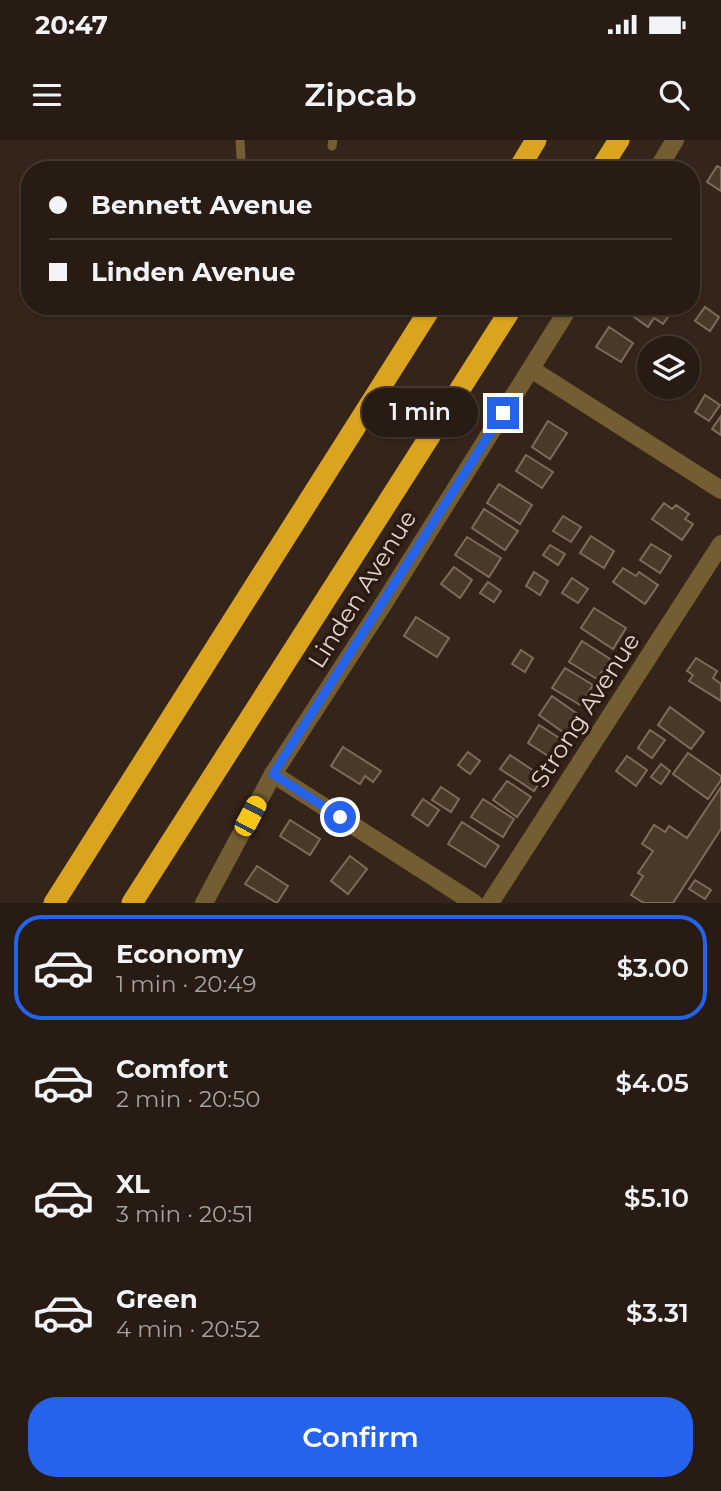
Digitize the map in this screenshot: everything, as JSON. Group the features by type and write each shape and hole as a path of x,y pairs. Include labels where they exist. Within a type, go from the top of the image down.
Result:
{"highway":[{"path":"524,161 537,140"},
{"path":"606,161 619,140"},
{"path":"54,903 426,315"},
{"path":"132,903 507,315"}],"street":[{"path":"662,161 675,140"},
{"name":"Linden Avenue","path":"204,903 273,774 564,315"},
{"path":"531,369 721,490"},
{"name":"Strong Avenue","path":"491,903 721,544"},
{"path":"273,774 474,903"}],"lane":[{"path":"240,140 242,157"}],"building":[{"path":"717,166 721,168 721,191 707,182"},
{"path":"705,307 719,317 710,331 695,321"},
{"path":"631,315 670,315 663,324 654,318 648,327"},
{"path":"609,327 633,343 621,362 596,347"},
{"path":"705,395 720,405 709,421 695,412"},
{"path":"721,416 721,435 712,429"},
{"path":"548,421 567,433 550,459 532,447"},
{"path":"526,455 553,472 542,488 516,471"},
{"path":"499,484 532,505 520,524 487,503"},
{"path":"664,503 672,509 676,505 689,514 685,519 693,524 682,540 652,519"},
{"path":"484,509 518,531 505,550 472,528"},
{"path":"563,516 581,527 571,542 553,531"},
{"path":"591,536 614,551 604,568 580,553"},
{"path":"467,537 501,558 489,577 455,555"},
{"path":"651,544 671,556 660,573 640,560"},
{"path":"550,545 565,554 558,565 543,555"},
{"path":"454,567 472,580 460,598 441,584"},
{"path":"623,568 636,576 639,572 658,585 645,604 613,582"},
{"path":"534,572 548,581 540,595 526,586"},
{"path":"572,578 588,589 578,603 562,593"},
{"path":"488,582 501,591 494,602 480,593"},
{"path":"594,608 626,628 613,649 581,628"},
{"path":"416,617 449,638 437,657 404,636"},
{"path":"582,641 610,659 597,679 569,662"},
{"path":"521,650 533,658 525,672 512,664"},
{"path":"696,658 717,671 713,678 721,684 721,701 689,681 693,675 687,671"},
{"path":"565,668 593,685 580,705 552,688"},
{"path":"552,696 576,713 570,720 575,724 567,735 539,715"},
{"path":"670,707 704,732 691,749 658,725"},
{"path":"539,725 564,741 553,759 528,743"},
{"path":"650,730 665,740 652,758 638,748"},
{"path":"343,747 381,771 373,782 365,776 360,784 331,766"},
{"path":"468,752 480,761 470,774 458,765"},
{"path":"688,753 721,776 708,799 673,774"},
{"path":"510,755 543,777 534,791 500,769"},
{"path":"627,756 647,770 636,786 616,771"},
{"path":"661,764 670,771 661,784 651,777"},
{"path":"507,781 531,797 517,817 493,800"},
{"path":"441,787 459,799 451,812 432,800"},
{"path":"721,787 721,829 673,903 644,903 631,895 643,876 638,873 653,851 642,844 654,825 665,832 669,826 687,838"},
{"path":"423,799 439,810 428,826 412,815"},
{"path":"483,799 514,819 503,837 471,817"},
{"path":"290,820 320,839 310,855 280,836"},
{"path":"462,822 499,846 485,867 448,844"},
{"path":"350,856 367,869 348,894 331,881"},
{"path":"257,866 288,886 277,903 245,884"},
{"path":"695,880 711,890 705,899 689,889"}],"route":[{"path":"340,817 273,774 503,413"}]}
